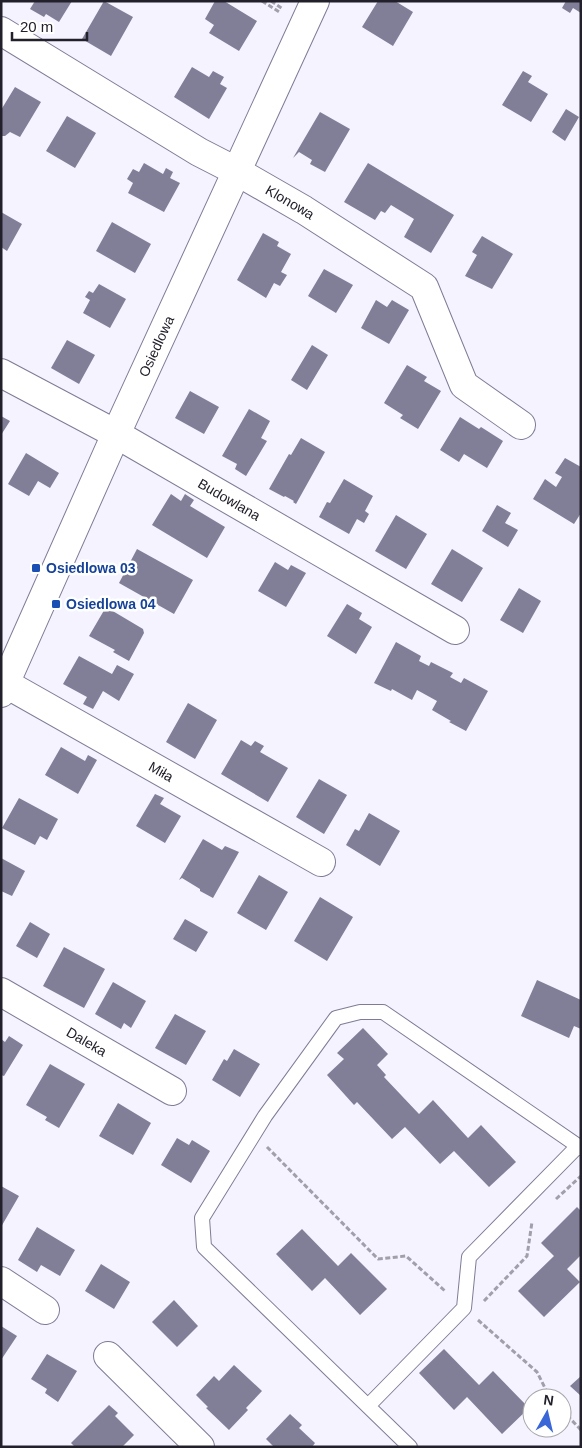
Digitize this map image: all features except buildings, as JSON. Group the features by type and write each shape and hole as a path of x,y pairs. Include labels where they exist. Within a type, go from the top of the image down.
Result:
{"street":[{"name":"Osiedlowa","path":"3,686 116,434 315,1"},
{"name":"Klonowa","path":"1,31 198,152 238,172 304,210 424,287 464,385 522,425"},
{"name":"Budowlana","path":"1,373 116,434 455,630"},
{"name":"Miła","path":"3,686 321,862"},
{"name":"Daleka","path":"1,992 172,1091"},
{"path":"1,1280 45,1310"},
{"path":"108,1356 200,1447"}],"lane":[{"path":"368,1406 468,1311 469,1257 579,1147 383,1012 360,1012 336,1018 265,1116 202,1218 204,1247 410,1447"}],"path":[{"path":"262,1 283,14"},
{"path":"254,1134 378,1259 406,1256 537,1372 545,1388"},
{"path":"553,1202 581,1176"},
{"path":"468,1311 527,1256 532,1223 539,1216"},
{"path":"572,1421 581,1430"}],"place":[{"name":"Osiedlowa 03","path":"36,568"},
{"name":"Osiedlowa 04","path":"56,604"}]}
